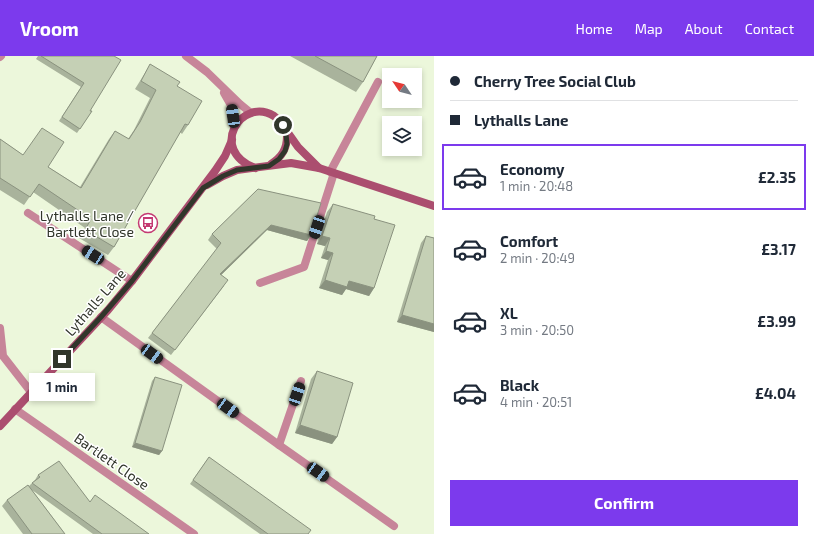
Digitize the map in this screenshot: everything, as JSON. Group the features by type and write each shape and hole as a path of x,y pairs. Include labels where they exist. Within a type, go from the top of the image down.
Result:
{"street":[{"path":"186,56 207,72 251,113"},
{"path":"260,283 304,267 332,173 378,82"},
{"path":"219,84 232,107 234,126 232,148 237,157 246,164 256,168 291,163 320,168 434,206"},
{"path":"234,126 239,120 251,113 260,111 270,114 278,119 298,147 320,168"},
{"path":"269,166 279,159 285,151 287,144 283,125"},
{"name":"Lythalls Lane","path":"0,426 101,317 132,281 203,188 225,156 232,140"},
{"name":"Lythalls Lane","path":"203,188 223,176 237,170 256,168"},
{"path":"28,213 132,281"},
{"path":"101,317 394,526"},
{"path":"0,328 3,356 31,392"},
{"path":"279,444 301,381"},
{"name":"Bartlett Close","path":"15,409 194,534"}],"building":[{"path":"41,56 114,56 121,60 80,129 62,117 84,83"},
{"path":"315,56 377,56 363,82"},
{"path":"150,64 180,82 177,86 202,101 188,125 185,124 114,247 85,230 91,219 39,184 30,197 0,178 0,139 23,155 42,128 64,142 48,167 81,188 115,131 129,139 140,122 156,90 141,81"},
{"path":"258,189 321,203 311,235 271,225 220,274 228,280 175,350 152,333 221,243 212,234"},
{"path":"333,204 375,216 374,219 395,225 374,288 349,281 347,287 325,280 333,253 326,251 330,238 322,236"},
{"path":"426,236 434,238 434,324 402,315"},
{"path":"317,371 353,383 337,437 300,425"},
{"path":"155,377 182,385 162,451 135,443"},
{"path":"209,457 311,530 308,534 268,534 193,480"},
{"path":"59,461 90,502 95,495 149,534 102,534 32,483 40,477 38,475"},
{"path":"28,485 65,534 32,534 7,500"}],"place":[{"name":"Lythalls Lane / Bartlett Close","path":"148,223"}],"route":[{"path":"62,359 132,281 203,188 223,176 237,170 269,166 279,159 285,151 287,144 283,125"}]}
